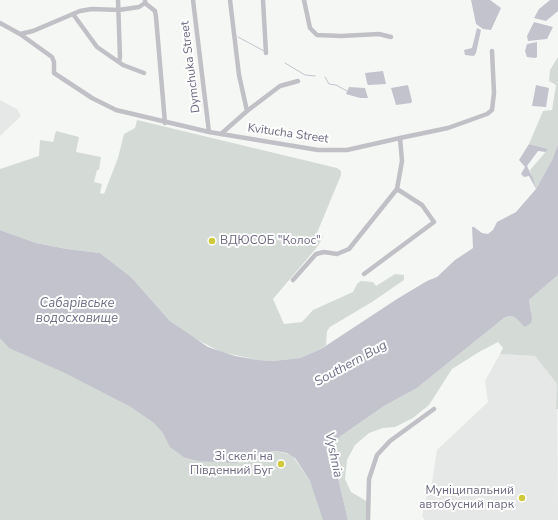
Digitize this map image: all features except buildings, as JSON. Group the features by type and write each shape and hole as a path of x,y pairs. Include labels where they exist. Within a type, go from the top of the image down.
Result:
{"street":[{"path":"118,0 119,62"},
{"name":"Dymchuka Street","path":"193,0 209,132"},
{"path":"230,0 239,75 247,111"},
{"path":"263,0 266,53"},
{"path":"304,0 310,28 312,32 321,36 379,34 391,37"},
{"path":"0,23 20,34 33,31 73,14 92,9 119,10 139,6 145,2 153,8 156,17 165,123"},
{"path":"73,14 97,47 119,62 144,73"},
{"name":"Kvitucha Street","path":"20,34 52,57 54,62 54,73 103,104 116,110 165,123 209,132 318,150 347,150 448,128 490,112 493,107 494,93 492,51"},
{"path":"221,134 247,111 280,86 298,81"},
{"path":"293,280 316,254 324,252 337,254 348,249 397,189 402,161 400,138"},
{"path":"364,274 434,222 422,205 397,189"},
{"path":"368,520 369,479 376,455 390,441 434,409"}],"shaded area":[{"path":"558,57 558,144 552,160 536,189 530,170 548,149 529,144 543,111 552,110 556,85 549,81 550,70"},
{"path":"0,100 17,109 21,116 0,136"},
{"name":"ВДЮСОБ \"Колос\"","path":"137,120 337,168 341,171 341,175 317,233 323,236 318,246 273,299 284,324 302,322 313,310 353,292 357,284 361,281 373,282 376,286 395,274 404,275 404,280 372,302 330,327 327,331 326,345 321,349 300,358 273,361 258,360 221,352 192,337 170,321 131,277 100,253 36,243 0,230 0,169 39,156 40,140 53,142 56,131 79,137 76,152 101,157 99,170 97,170 94,182 102,184 100,193 104,194 118,158 124,134 135,128"},
{"path":"558,275 558,409 556,409 557,384 535,356 500,354 503,348 498,342 479,352 452,369 429,405 413,418 395,427 383,428 369,433 355,445 347,460 345,479 351,492 368,502 368,520 348,520 333,457 334,447 338,438 384,406 417,388 504,318 509,316 515,317 531,312 529,300"},
{"path":"0,329 136,398 185,458 198,461 225,461 232,463 244,462 276,451 292,455 337,520 0,520"},
{"path":"500,354 535,356 557,384 558,520 425,520 422,516 427,495 430,495 437,450 488,402 485,381"}],"water":[{"path":"471,0 490,0 501,8 491,30 483,29 476,24"},
{"path":"550,0 558,0 558,11 546,21 534,18 539,9"},
{"path":"534,22 553,27 547,39 528,41 527,36"},
{"path":"477,28 481,30 476,53 474,56 465,55 464,50 472,48"},
{"path":"537,42 537,57 527,57 525,51 527,44"},
{"path":"383,71 386,84 368,85 365,73"},
{"path":"408,85 412,101 411,103 396,105 391,88"},
{"path":"536,85 549,88 546,107 532,106"},
{"path":"349,87 365,88 368,98 360,98 346,94"},
{"path":"529,144 548,149 546,152 538,151 527,166 533,178 536,189 529,176 524,177 521,174 525,167 519,160"},
{"name":"Сабарівське водосховище","path":"558,144 558,275 529,300 532,318 531,323 525,327 515,317 509,316 504,318 417,388 384,406 338,438 334,447 333,457 348,520 323,520 310,481 295,458 287,453 276,451 270,452 236,463 198,461 185,458 170,447 163,433 154,423 131,407 65,373 9,348 0,338 0,230 36,243 100,253 131,277 170,321 208,347 235,356 273,361 300,358 321,349 397,299 427,281 437,277 455,260 473,248 472,227 482,233 488,234 493,230 497,222 516,212 536,189 552,160"}],"waterway":[{"path":"238,37 264,51"},
{"path":"285,63 305,75 315,76"},
{"path":"325,77 329,84 336,85 347,91"}],"place":[{"name":"ВДЮСОБ \"Колос\"","path":"212,241"},
{"name":"Зі скелі на Південний Буг","path":"281,464"},
{"name":"Муніципальний автобусний парк","path":"522,498"}],"water label":[{"name":"Southern Bug","path":"351,364"},
{"name":"Vyshnia","path":"333,455"}]}
